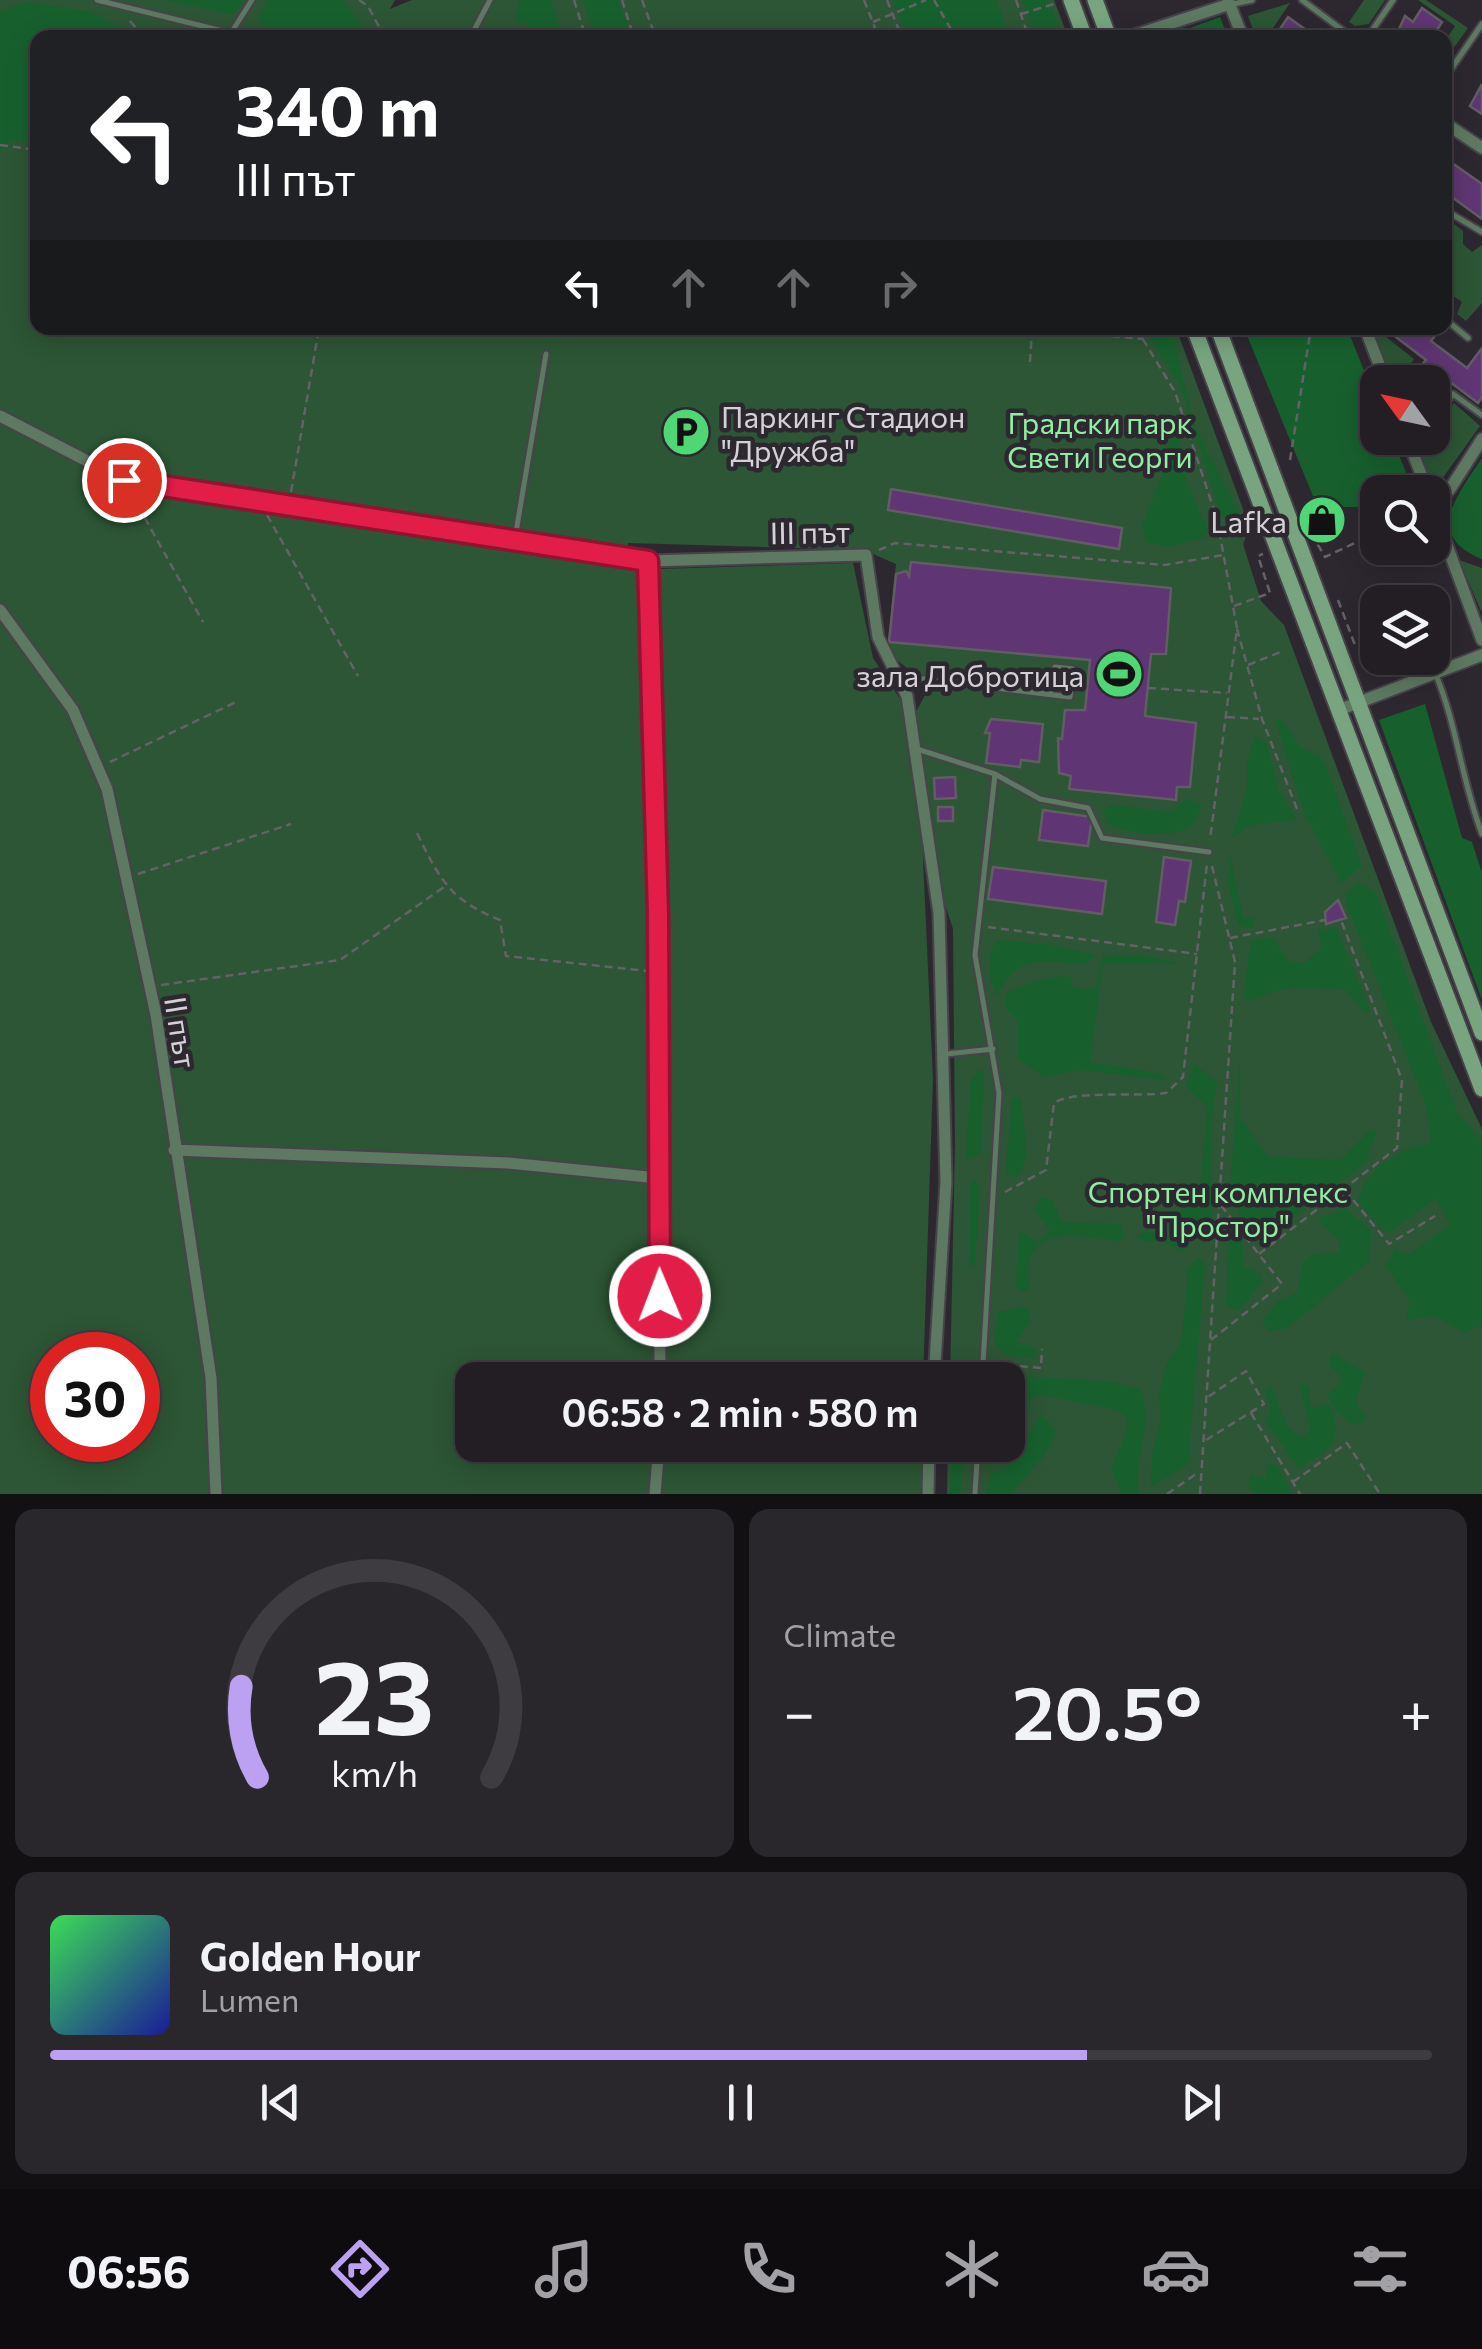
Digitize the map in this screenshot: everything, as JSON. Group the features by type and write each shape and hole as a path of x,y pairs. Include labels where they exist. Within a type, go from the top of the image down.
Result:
{"main road":[{"path":"1068,0 1081,30"},
{"path":"1094,0 1105,30"},
{"path":"1197,335 1482,1089"},
{"path":"1221,335 1482,1033"}],"street":[{"path":"1149,30 1229,2 1240,30"},
{"path":"1452,128 1482,148"},
{"path":"1369,335 1380,365"},
{"name":"ІІІ път","path":"0,416 124,480 648,561 866,555 878,636 899,676 915,748 939,913 946,1182 935,1362"},
{"path":"1450,488 1482,439"},
{"path":"1450,552 1482,640"},
{"path":"648,561 659,973 660,1362"},
{"name":"ІІ път","path":"0,610 56,684 100,767 127,877 150,986 212,1378 216,1494"},
{"path":"1450,667 1482,655"},
{"path":"1339,710 1430,675"},
{"path":"174,1150 508,1163 658,1178"},
{"path":"655,1494 658,1462"},
{"path":"928,1494 929,1462"}],"lane":[{"path":"97,0 223,30"},
{"path":"232,30 252,0"},
{"path":"474,30 490,0"},
{"path":"1229,2 1252,0"},
{"path":"1302,0 1342,30"},
{"path":"1373,30 1394,0"},
{"path":"1452,68 1482,24"},
{"path":"1452,214 1482,232"},
{"path":"1452,325 1468,338"},
{"path":"515,538 546,354"},
{"path":"1450,399 1453,394 1482,415"},
{"path":"899,676 1070,697 1074,669 1055,667 1050,694"},
{"path":"1436,675 1450,708 1465,790 1482,834"},
{"path":"915,748 995,774 1040,800 1088,808 1102,838 1209,852"},
{"path":"982,1362 999,1093 975,955 995,774"},
{"path":"943,1054 993,1049"},
{"path":"975,1494 977,1462"}],"path":[{"path":"360,0 368,6 380,30"},
{"path":"574,0 583,30"},
{"path":"622,0 631,30"},
{"path":"642,0 653,30"},
{"path":"864,0 876,30"},
{"path":"887,0 899,30"},
{"path":"872,22 926,0"},
{"path":"934,0 951,30"},
{"path":"1016,0 1026,30"},
{"path":"1021,14 1068,0"},
{"path":"0,146 30,149"},
{"path":"289,503 317,335"},
{"path":"1030,362 1032,335"},
{"path":"1094,335 1144,339"},
{"path":"1141,335 1175,392 1224,555 1237,628 1262,719 1297,809"},
{"path":"1290,460 1310,335"},
{"path":"124,480 203,622"},
{"path":"259,501 358,676"},
{"path":"1325,556 1360,540"},
{"path":"866,555 895,544 1165,565 1224,555"},
{"path":"1338,600 1355,645"},
{"path":"992,1199 1046,1170 1054,1104 1066,1095 1104,1098 1166,1093 1183,1076 1237,628"},
{"path":"1247,665 1284,651"},
{"path":"1148,688 1229,694"},
{"path":"100,767 236,702"},
{"path":"1226,716 1262,719"},
{"path":"127,877 292,824"},
{"path":"417,833 444,886 473,909 500,920 506,956 659,973"},
{"path":"1200,1494 1234,962 1209,852"},
{"path":"150,986 340,960 444,886"},
{"path":"1229,938 1325,920"},
{"path":"1259,1254 1397,1148 1402,1080 1341,920"},
{"path":"976,926 1197,954"},
{"path":"1344,1189 1389,1244 1435,1216"},
{"path":"1210,1340 1282,1284 1219,1203"},
{"path":"1025,1367 1040,1368 1042,1349"},
{"path":"1203,1442 1264,1404 1246,1371 1206,1398"},
{"path":"1250,1412 1300,1494"},
{"path":"1293,1482 1347,1443 1380,1494"},
{"path":"1168,1494 1202,1471"}],"green space":[{"path":"0,0 395,0 390,9 412,0 1054,0 1065,30 30,30 30,335 1179,335 1250,528 1243,544 1261,601 1284,625 1431,1022 1482,1129 1482,1494 947,1494 948,1462 1025,1462 1025,1362 950,1362 955,1145 953,929 940,889 916,712 926,682 894,658 888,642 896,564 864,550 628,543 626,570 853,563 873,658 902,702 922,836 933,1079 924,1362 455,1362 455,1462 922,1462 921,1494 0,1494"},
{"path":"163,0 245,0 233,14"},
{"path":"267,0 343,0 365,30 272,30 258,20"},
{"path":"520,0 551,0 561,30 532,30 515,20"},
{"path":"584,0 618,0 629,30 593,30"},
{"path":"893,0 996,0 1007,30 905,30"},
{"path":"1022,0 1048,0 1059,30 1035,30"},
{"path":"1364,0 1385,0 1369,24 1355,26 1349,22"},
{"path":"1418,0 1426,0 1468,28 1452,50 1455,26"},
{"path":"27,2 88,11 125,30 30,30 30,140 9,142 0,152 0,12"},
{"path":"1290,3 1272,30 1253,30 1248,16"},
{"path":"1220,17 1225,30 1185,30"},
{"path":"1452,222 1463,231 1463,244 1472,252 1482,245 1482,303 1466,321 1457,314 1462,302 1452,295"},
{"path":"1148,335 1172,335 1195,425 1239,513 1232,530 1220,513 1181,387"},
{"path":"1247,335 1350,335 1362,365 1360,455 1399,455 1407,475 1360,475 1360,507 1324,507 1313,496"},
{"path":"1372,335 1384,335 1414,359 1410,365 1383,365"},
{"path":"1454,403 1480,426 1445,475 1426,475 1418,455 1450,455 1450,408"},
{"path":"1174,415 1186,480 1208,530 1197,540 1160,545 1146,541 1142,525 1162,476"},
{"path":"1482,458 1482,559 1464,549 1450,529 1450,514"},
{"path":"1459,560 1482,568 1482,613"},
{"path":"1425,704 1462,838 1472,842 1482,873 1482,1000 1379,720"},
{"path":"1275,720 1282,720 1300,747 1320,756 1327,768 1362,866 1341,883 1304,812"},
{"path":"1255,736 1266,742 1278,788 1296,820 1251,825 1232,838 1247,787 1247,762"},
{"path":"1187,799 1201,804 1197,817 1189,826 1165,834 1111,826 1103,811 1112,805 1171,812"},
{"path":"1230,856 1243,918 1252,918 1255,924 1250,928 1238,925 1228,884"},
{"path":"1358,883 1374,891 1378,898 1457,1113 1482,1141 1482,1324 1465,1333 1434,1316 1406,1320 1410,1302 1386,1265 1395,1249 1408,1255 1450,1225 1436,1198 1390,1232 1381,1229 1358,1201 1367,1180 1386,1162 1409,1149 1431,1144 1427,1108 1346,903 1346,893"},
{"path":"1336,928 1371,1012 1364,1011 1345,990 1297,988 1252,1001 1244,998 1250,941 1273,937 1287,961 1304,963 1322,948 1318,930"},
{"path":"1002,940 1052,945 1095,955 1086,964 1024,965 1006,981 998,995 989,962 992,948"},
{"path":"1103,955 1145,956 1182,964 1103,963 1090,1062 1163,1074 1166,1080 1081,1070 1044,1077 1018,1058 1017,1020 1005,1008 1005,995 1036,981 1061,976 1070,976 1073,988 1096,989"},
{"path":"1240,1057 1240,1118 1268,1157 1341,1160 1369,1131 1377,1132 1366,1162 1265,1239 1242,1219 1230,1188"},
{"path":"1194,1064 1217,1082 1212,1114 1211,1219 1195,1232 1179,1228 1175,1218 1178,1211 1199,1198 1208,1108 1186,1086"},
{"path":"980,1070 984,1072 981,1152 969,1159 966,1154 971,1080"},
{"path":"1012,1098 1021,1099 1027,1154 1021,1172 1014,1177 1006,1171"},
{"path":"974,1180 980,1186 975,1263 969,1267 969,1188"},
{"path":"1041,1197 1052,1200 1061,1222 1121,1224 1124,1236 1120,1241 1070,1236 1045,1241 1030,1259 1028,1292 1022,1292 1016,1286 1019,1231 1038,1242 1050,1231 1035,1210"},
{"path":"1345,1208 1371,1231 1369,1261 1287,1328 1269,1331 1262,1322 1278,1301 1297,1293 1303,1261 1313,1254 1339,1253 1339,1241 1318,1219"},
{"path":"1146,1231 1183,1240 1189,1246 1181,1252 1164,1242 1143,1242 1137,1236"},
{"path":"1229,1231 1241,1241 1244,1266 1261,1274 1263,1281 1239,1310 1228,1307 1226,1302"},
{"path":"1198,1258 1205,1264 1188,1464 1151,1487 1152,1453 1161,1421 1159,1395 1166,1366 1182,1340 1188,1268"},
{"path":"1021,1307 1030,1310 1029,1323 1017,1341 1037,1349 1036,1358 1004,1355 995,1343 998,1312"},
{"path":"1331,1353 1365,1372 1356,1401 1366,1419 1358,1425 1335,1409 1328,1394 1344,1380 1330,1366"},
{"path":"1025,1376 1113,1382 1141,1389 1145,1416 1139,1494 1122,1494 1111,1468 1127,1431 1127,1417 1117,1410 1042,1395 1031,1397 1026,1423"},
{"path":"1299,1382 1309,1387 1311,1408 1330,1404 1336,1428 1332,1444 1298,1468 1267,1422 1271,1406 1264,1392 1271,1386 1287,1425 1297,1435 1306,1435 1310,1429"},
{"path":"1041,1415 1056,1430 1049,1449 1011,1494 986,1494 991,1473 1006,1469 1011,1462 1025,1462 1025,1440"},
{"path":"951,1462 963,1462 960,1494 950,1494"},
{"path":"1269,1463 1278,1467 1293,1494 1257,1494 1248,1488 1251,1476 1265,1478"}],"building":[{"path":"1422,8 1442,22 1437,30 1399,30 1405,16 1413,22"},
{"path":"1288,17 1306,30 1279,30"},
{"path":"1482,84 1482,114 1470,106"},
{"path":"1452,163 1482,184 1482,219 1452,197"},
{"path":"1393,335 1436,335 1431,341 1467,368 1482,348 1482,397 1478,403 1450,382 1450,365 1422,365 1426,360"},
{"path":"891,489 1122,528 1119,549 888,510"},
{"name":"зала Добротица","path":"911,562 1171,588 1166,654 1151,654 1145,716 1196,723 1190,787 1177,787 1176,800 1069,789 1071,776 1059,773 1058,738 1062,739 1065,710 1085,710 1090,660 889,642 896,574 906,571 909,576"},
{"path":"991,719 1043,724 1039,762 1021,760 1020,767 986,763 990,733 985,733"},
{"path":"955,777 956,798 935,799 934,778"},
{"path":"938,807 953,807 953,821 938,821"},
{"path":"1043,810 1092,817 1088,846 1039,840"},
{"path":"1164,857 1191,861 1185,902 1179,901 1175,925 1156,922"},
{"path":"993,867 1106,881 1102,914 988,899"},
{"path":"1338,900 1346,918 1326,924 1325,912"}],"place":[{"name":"Паркинг Стадион \"Дружба\"","path":"686,432"},
{"name":"Lafka","path":"1322,520"},
{"name":"зала Добротица","path":"1119,674"}],"route":[{"path":"124,480 648,561 658,914 660,1296"}],"park label":[{"name":"Градски парк Свети Георги","path":"1100,438"},
{"name":"Спортен комплекс \"Простор\"","path":"1218,1207"}]}
